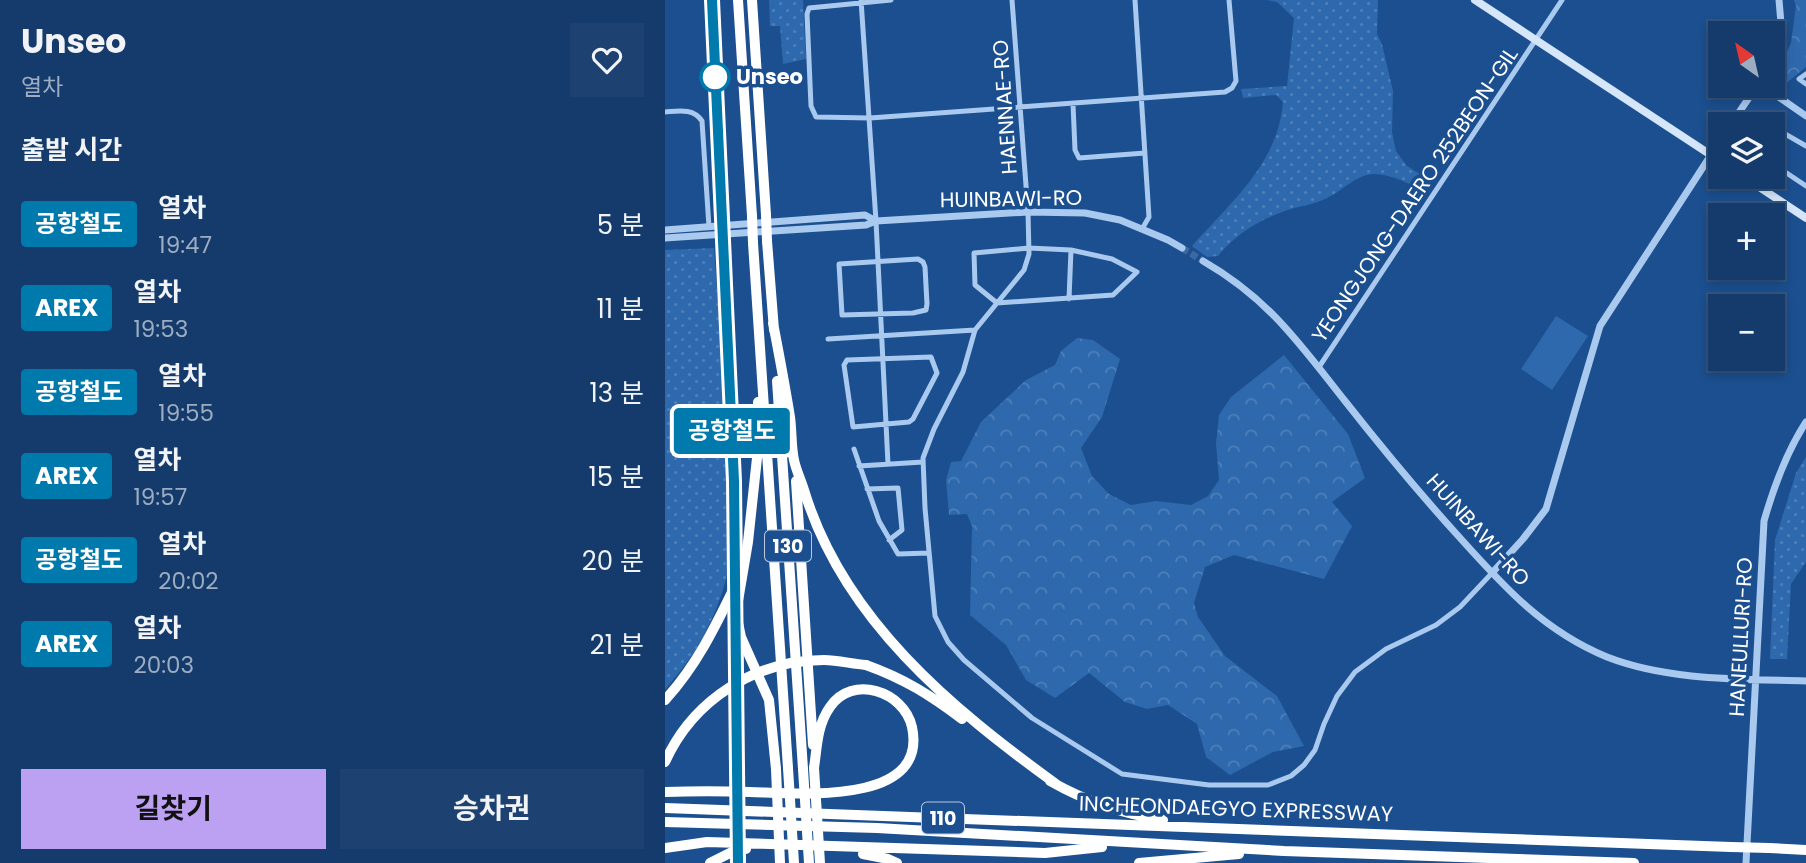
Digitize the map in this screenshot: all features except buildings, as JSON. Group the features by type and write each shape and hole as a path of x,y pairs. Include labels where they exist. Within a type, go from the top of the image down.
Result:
{"highway":[{"name":"130","path":"738,0 794,863"},
{"name":"130","path":"752,0 773,323 809,769 809,863"},
{"path":"773,323 790,419 800,521 809,769 820,863"},
{"path":"762,372 748,542 736,613 738,627 769,700 776,769 780,863"},
{"path":"794,461 809,509 830,556 843,580 873,622 981,728 1056,784"},
{"path":"665,699 687,674 706,646 742,571"},
{"path":"665,762 695,716 717,694 764,669 825,660 866,665 897,676 932,696 1023,766 1081,798 1114,810 1156,819 1221,827"},
{"path":"665,792 828,794 867,788 888,780 909,758 913,742 912,726 905,710 896,700 871,690 854,691 841,696 831,705 822,722 809,769"},
{"name":"INCHEONDAEGYO EXPRESSWAY","path":"665,808 1806,850"},
{"name":"INCHEONDAEGYO EXPRESSWAY","path":"665,822 877,828 1284,851 1635,863"},
{"path":"665,848 707,842 1045,853 1135,843"},
{"path":"710,863 738,849 798,846 844,850 897,863"},
{"path":"1139,863 1284,851"}],"main road":[{"path":"1475,0 1708,153"},
{"path":"1762,189 1806,218"}],"street":[{"path":"891,0 809,8 811,106 814,114 821,118 870,118 1225,92 1232,88 1236,81 1229,0"},
{"name":"HAENNAE-RO","path":"1012,0 1029,248"},
{"path":"1135,0 1149,217 1142,229"},
{"name":"YEONGJONG-DAERO 252BEON-GIL","path":"1319,367 1562,0"},
{"path":"1779,0 1781,21"},
{"path":"861,1 882,314 888,464"},
{"path":"1806,74 1799,79 1806,83"},
{"path":"1740,112 1751,98"},
{"path":"1778,98 1806,116"},
{"path":"1073,103 1075,150 1079,158 1145,153"},
{"path":"665,112 690,111 702,121 709,227"},
{"path":"1785,134 1806,146"},
{"path":"1029,248 1024,270 975,330 963,372 933,429 923,462 935,616 939,628 964,660 1032,718 1122,774 1209,785 1268,785 1291,776 1304,765 1315,750 1338,696 1356,671 1386,649 1436,625 1460,607 1523,539 1546,509 1600,326 1708,160"},
{"path":"1785,172 1806,186"},
{"name":"HUINBAWI-RO","path":"665,238 866,225 876,221 1028,212 1085,213 1120,220 1182,248"},
{"name":"HUINBAWI-RO","path":"665,230 865,215 876,221"},
{"path":"1029,248 1071,250 1112,259 1137,272 1113,295 1069,299 997,303 975,285 974,253 1029,248"},
{"path":"1069,299 1071,250"},
{"path":"918,259 923,262 926,310 842,316 839,264 878,260 918,259"},
{"name":"HUINBAWI-RO","path":"1203,261 1234,279 1294,335 1400,470 1492,573 1543,622 1573,641 1609,657 1643,667 1696,676 1806,681"},
{"path":"828,339 975,330"},
{"path":"931,357 937,373 913,419 908,422 853,426 844,365 847,360 884,359 931,357"},
{"name":"HANEULLURI-RO","path":"1746,863 1764,521 1774,484 1794,440 1806,422"},
{"path":"854,449 867,489 889,540 900,556 929,553"},
{"path":"859,466 923,462"},
{"path":"867,489 898,488 902,530 889,540"}],"green space":[{"path":"769,0 803,0 806,59 783,64 780,26 770,26"},
{"path":"1267,0 1378,0 1377,34 1382,44 1393,91 1392,132 1396,151 1407,166 1433,182 1425,193 1389,176 1368,175 1322,200 1266,219 1240,234 1218,256 1207,257 1192,246 1250,181 1272,144 1279,124 1283,102 1276,95 1243,98 1241,89 1287,86 1294,18 1277,2"},
{"path":"1794,0 1806,0 1806,67 1785,84 1785,56 1791,43 1796,6"},
{"path":"714,248 735,536 726,579 712,620 694,652 665,690 665,250"},
{"path":"1556,316 1588,336 1552,390 1521,369"},
{"path":"1077,338 1093,340 1120,359 1102,417 1081,448 1092,476 1109,494 1131,505 1156,501 1191,505 1208,496 1219,480 1216,443 1219,415 1231,397 1284,355 1348,434 1365,478 1332,502 1352,526 1324,579 1234,555 1205,567 1194,603 1198,617 1225,656 1277,696 1304,746 1273,752 1230,775 1206,757 1197,724 1168,705 1147,709 1125,702 1089,673 1055,698 1026,680 1006,645 970,615 972,526 967,514 949,515 946,480 951,462 961,461 981,422 1026,380 1055,365 1061,351"},
{"path":"1806,457 1806,562 1791,584 1787,659 1770,659 1775,540 1796,473"}],"tunnel":[{"path":"1182,248 1203,261"}],"railway":[{"path":"717,0 734,396"}],"train":[{"name":"공항철도","path":"712,0 734,481 738,863"}],"place":[{"name":"Unseo","path":"715,77"}]}
